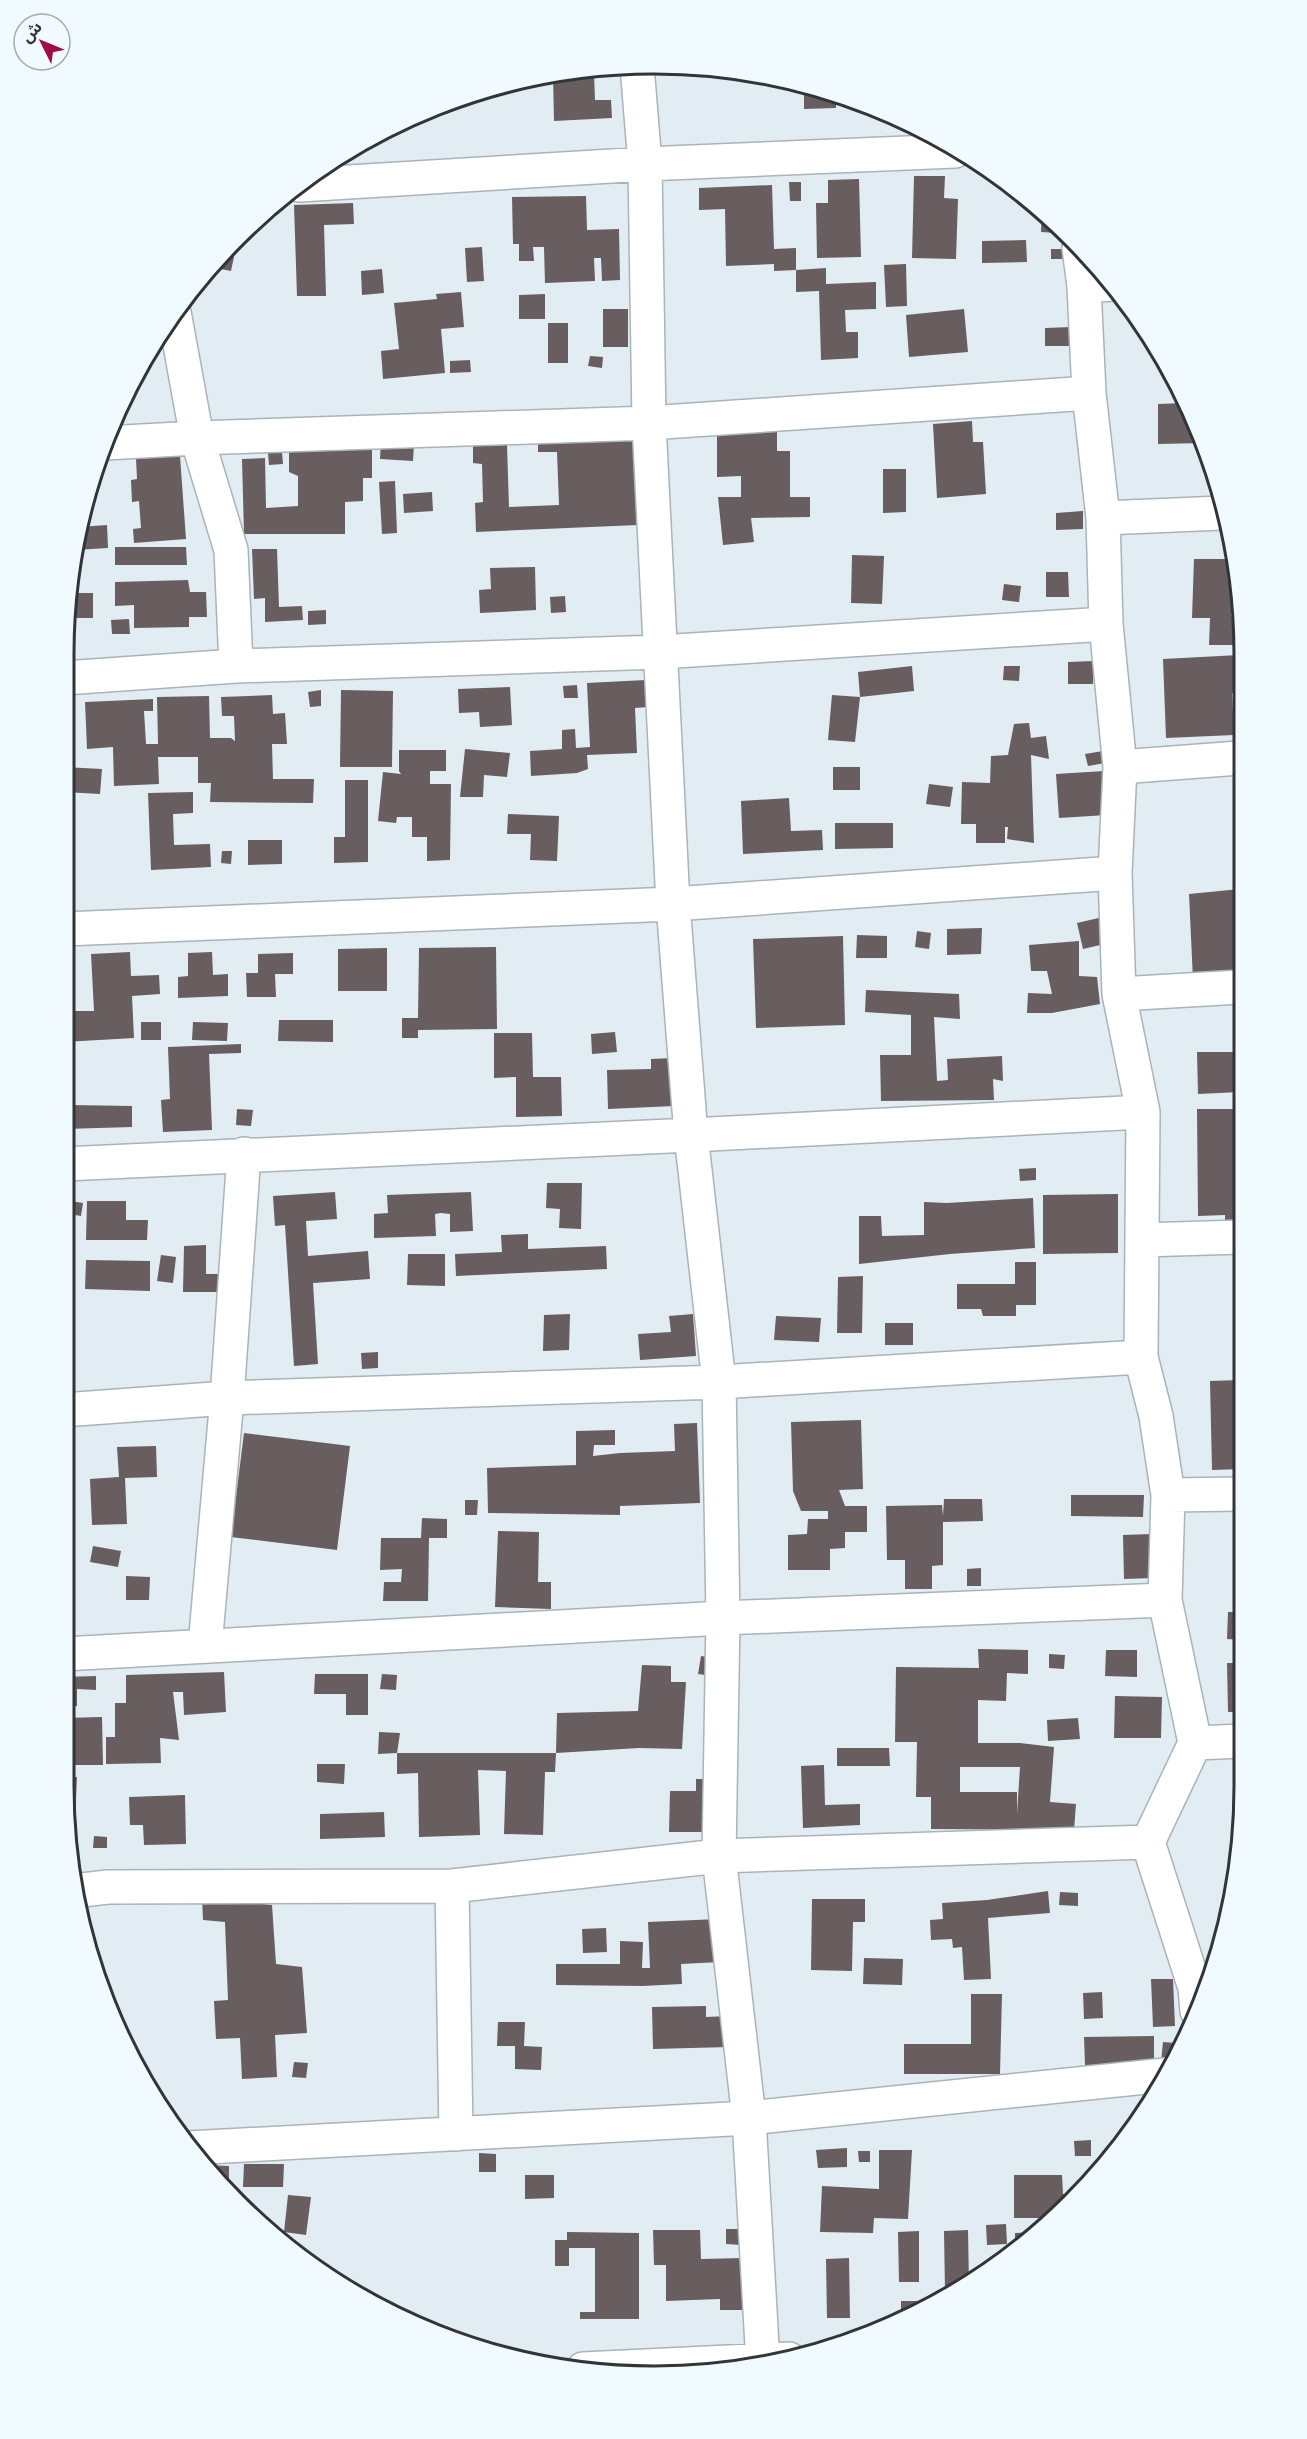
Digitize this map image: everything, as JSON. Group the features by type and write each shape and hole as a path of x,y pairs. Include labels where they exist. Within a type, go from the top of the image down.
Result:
{"street":[{"path":"638,74 645,164 649,423 673,904 691,1135 719,1382 723,1618 719,1856 749,2118 770,2353"},
{"path":"313,184 645,164 945,151"},
{"path":"1098,285 1089,393 1103,518 1106,624 1120,767 1115,873 1119,994 1143,1112 1141,1357 1156,1416 1168,1495 1164,1600 1195,1743 1148,1842 1196,1988"},
{"path":"176,324 197,438 231,550 236,666"},
{"path":"114,443 649,423 1089,393"},
{"path":"1103,518 1216,513"},
{"path":"74,677 236,666 659,652 1106,624"},
{"path":"1120,767 1234,758"},
{"path":"74,928 673,904 1115,873"},
{"path":"1119,994 1234,987"},
{"path":"74,1163 1143,1112"},
{"path":"205,1646 227,1398 244,1154"},
{"path":"1142,1240 1234,1237"},
{"path":"74,1409 227,1398 719,1382 1141,1357"},
{"path":"1168,1495 1234,1494"},
{"path":"74,1653 723,1618 1164,1600"},
{"path":"1195,1743 1234,1741"},
{"path":"83,1890 108,1887 452,1886 719,1856 1148,1842"},
{"path":"452,1886 456,2134"},
{"path":"200,2147 749,2118 1156,2076"}],"building":[{"path":"594,77 595,100 611,100 612,118 554,121 553,83"},
{"path":"804,93 836,103 836,108 804,109"},
{"path":"914,176 945,176 944,198 958,199 956,259 912,258"},
{"path":"859,179 861,257 817,258 816,203 828,203 828,180"},
{"path":"789,182 801,182 801,201 790,201"},
{"path":"772,185 774,249 796,248 796,270 774,271 774,264 726,266 725,209 699,210 699,188"},
{"path":"586,196 587,230 619,229 620,280 602,281 601,258 594,258 595,281 545,283 544,247 533,247 534,261 519,261 519,244 513,244 512,197"},
{"path":"353,203 354,224 324,225 326,296 297,296 294,205"},
{"path":"1041,222 1053,233 1041,232"},
{"path":"1026,240 1027,262 982,263 982,241"},
{"path":"482,247 484,281 467,282 465,248"},
{"path":"1051,249 1063,249 1063,259 1051,259"},
{"path":"235,251 231,271 219,269"},
{"path":"906,264 907,306 886,307 884,265"},
{"path":"826,268 826,284 876,282 876,309 845,310 846,332 858,332 858,358 821,360 819,291 796,292 796,270"},
{"path":"382,269 384,293 362,295 361,271"},
{"path":"461,292 464,327 441,329 445,373 383,379 381,351 399,349 394,303 437,299 436,294"},
{"path":"545,294 545,319 519,319 519,295"},
{"path":"603,309 628,309 628,347 603,347"},
{"path":"964,309 968,352 909,357 906,315"},
{"path":"548,323 568,323 568,363 548,363"},
{"path":"1071,327 1072,346 1045,346 1045,328"},
{"path":"590,356 603,357 602,368 588,366"},
{"path":"470,360 471,372 450,373 450,361"},
{"path":"1177,403 1193,443 1158,444 1158,404"},
{"path":"972,421 973,442 983,442 986,494 937,498 933,424"},
{"path":"777,432 777,451 790,451 790,497 810,497 810,517 751,518 754,542 723,545 718,497 741,497 741,476 717,477 717,434"},
{"path":"636,436 638,525 476,532 475,503 483,502 482,464 473,463 473,446 507,445 509,507 559,505 557,452 538,452 538,438"},
{"path":"381,441 414,444 413,461 380,459"},
{"path":"289,449 372,449 372,478 363,478 363,501 345,502 345,534 244,534 242,459 265,458 266,508 298,506 298,476 289,472"},
{"path":"282,452 283,464 269,465 268,453"},
{"path":"180,456 186,539 134,543 133,529 141,528 139,501 132,502 131,480 137,479 136,459"},
{"path":"883,469 906,469 906,512 883,513"},
{"path":"395,481 397,533 382,534 379,482"},
{"path":"432,492 433,511 404,513 403,494"},
{"path":"1083,511 1083,529 1056,530 1056,513"},
{"path":"107,525 108,548 83,550 88,526"},
{"path":"115,547 186,547 187,565 115,565"},
{"path":"252,549 277,549 279,607 302,606 303,620 265,622 265,598 254,599"},
{"path":"852,555 884,556 882,604 851,603"},
{"path":"1194,559 1226,559 1234,645 1209,645 1210,618 1192,618"},
{"path":"535,567 536,610 480,613 479,590 491,589 490,568"},
{"path":"1046,572 1068,572 1069,597 1046,597"},
{"path":"188,580 190,592 206,592 207,617 189,617 189,627 134,628 134,605 115,606 115,582"},
{"path":"1004,584 1021,586 1019,602 1002,600"},
{"path":"77,593 93,593 93,618 75,618"},
{"path":"565,596 566,612 551,613 550,597"},
{"path":"326,610 326,624 308,625 308,611"},
{"path":"129,619 130,634 112,634 111,620"},
{"path":"1234,655 1234,693 1232,693 1234,735 1166,738 1163,659"},
{"path":"1093,661 1093,684 1068,684 1068,662"},
{"path":"912,666 914,691 860,697 858,672"},
{"path":"1004,666 1020,666 1019,681 1003,680"},
{"path":"646,680 648,707 635,708 637,753 587,755 588,769 577,773 531,776 530,751 562,749 562,730 575,729 576,748 590,747 587,683"},
{"path":"577,685 578,698 564,698 563,686"},
{"path":"510,687 512,725 480,727 479,712 459,713 458,689"},
{"path":"321,690 321,706 310,707 308,692"},
{"path":"341,690 393,691 392,767 340,767"},
{"path":"272,695 273,714 285,713 287,744 272,744 273,779 314,779 313,803 210,802 211,783 198,783 198,757 158,757 159,784 114,786 113,747 87,749 85,702 153,699 153,711 144,711 146,744 158,744 157,697 209,696 210,738 231,738 235,741 234,716 222,716 221,697"},
{"path":"832,695 860,697 855,742 828,740"},
{"path":"1029,723 1031,738 1046,736 1049,759 1031,755 1034,843 1007,839 1008,827 1005,827 1005,843 976,843 976,824 961,824 962,782 990,783 991,756 1008,755 1014,724"},
{"path":"465,749 510,753 507,777 484,775 483,797 460,797"},
{"path":"399,750 446,750 446,771 430,771 430,784 451,784 450,860 427,861 427,837 412,837 412,817 397,817 396,823 378,821 383,772 401,774"},
{"path":"1103,751 1105,763 1088,766 1085,754"},
{"path":"833,767 860,767 860,790 833,790"},
{"path":"74,768 102,769 100,794 74,793"},
{"path":"1104,771 1107,815 1059,818 1056,774"},
{"path":"345,780 368,780 368,862 334,863 334,837 345,837"},
{"path":"929,784 953,787 950,807 926,804"},
{"path":"193,792 193,813 173,814 174,845 210,844 211,867 151,870 148,793"},
{"path":"789,798 791,831 822,830 823,850 743,854 741,801"},
{"path":"508,814 559,816 557,861 530,860 531,834 507,834"},
{"path":"835,823 893,823 893,848 835,849"},
{"path":"248,840 282,840 282,864 248,865"},
{"path":"222,851 232,851 231,864 221,863"},
{"path":"1234,890 1234,978 1193,980 1189,894"},
{"path":"1103,917 1109,943 1083,949 1077,923"},
{"path":"982,928 981,954 947,955 947,929"},
{"path":"917,931 931,933 929,949 915,947"},
{"path":"857,935 887,936 887,958 856,958"},
{"path":"843,936 845,1025 756,1028 753,939"},
{"path":"1079,941 1079,976 1097,977 1100,1004 1052,1013 1027,1013 1028,993 1052,994 1047,971 1031,971 1029,945"},
{"path":"496,947 497,1029 418,1030 418,1038 402,1038 402,1018 418,1018 419,948"},
{"path":"387,948 387,991 338,991 338,949"},
{"path":"130,952 131,976 159,975 160,994 132,996 134,1038 74,1041 74,1000 75,1011 94,1011 91,954"},
{"path":"212,952 213,975 228,974 228,996 178,998 178,977 188,976 188,953"},
{"path":"293,953 293,974 275,974 276,997 247,997 246,973 258,973 258,954"},
{"path":"866,990 959,994 960,1019 934,1017 937,1081 948,1080 947,1059 1002,1056 1003,1081 993,1079 994,1100 881,1101 880,1055 911,1055 911,1015 865,1012"},
{"path":"279,1020 333,1020 333,1042 278,1041"},
{"path":"141,1022 161,1022 161,1040 141,1040"},
{"path":"193,1022 228,1023 227,1041 192,1040"},
{"path":"615,1032 617,1052 592,1054 591,1034"},
{"path":"494,1033 532,1033 533,1077 561,1077 562,1116 516,1117 516,1077 494,1078"},
{"path":"241,1044 241,1053 209,1054 212,1130 163,1132 161,1100 170,1099 168,1047"},
{"path":"1197,1052 1234,1052 1234,1092 1198,1094"},
{"path":"673,1058 674,1106 608,1109 607,1070 651,1069 651,1059"},
{"path":"74,1105 132,1106 132,1127 74,1129"},
{"path":"237,1109 253,1110 251,1126 236,1125"},
{"path":"1197,1109 1234,1109 1234,1222 1225,1223 1225,1215 1198,1216"},
{"path":"1036,1168 1036,1180 1020,1181 1019,1169"},
{"path":"547,1183 582,1183 581,1229 559,1228 560,1209 546,1208"},
{"path":"335,1192 337,1219 306,1221 308,1256 368,1251 370,1279 313,1283 318,1364 294,1366 285,1225 275,1226 273,1196"},
{"path":"471,1192 473,1231 450,1232 450,1214 441,1213 435,1214 436,1236 374,1238 374,1214 388,1213 387,1195"},
{"path":"1118,1194 1118,1253 1043,1254 1043,1195"},
{"path":"1033,1198 1035,1248 859,1264 859,1216 881,1216 882,1236 924,1235 924,1202 947,1203"},
{"path":"87,1201 126,1201 126,1220 148,1220 147,1240 86,1240"},
{"path":"74,1202 83,1203 81,1216 74,1215"},
{"path":"528,1234 528,1249 606,1246 607,1269 456,1276 455,1254 502,1252 501,1235"},
{"path":"206,1245 206,1274 228,1274 228,1292 183,1292 184,1246"},
{"path":"408,1254 445,1254 445,1286 407,1285"},
{"path":"161,1255 176,1257 173,1283 157,1281"},
{"path":"86,1260 150,1261 150,1291 85,1289"},
{"path":"1015,1262 1036,1262 1036,1305 1016,1305 1016,1316 983,1316 981,1309 957,1309 957,1284 1015,1284"},
{"path":"863,1276 862,1333 837,1333 838,1277"},
{"path":"570,1314 569,1350 543,1351 544,1315"},
{"path":"693,1314 696,1356 640,1360 638,1334 671,1332 669,1316"},
{"path":"776,1316 821,1318 819,1342 774,1340"},
{"path":"885,1323 913,1323 913,1345 885,1345"},
{"path":"378,1352 378,1368 362,1369 361,1353"},
{"path":"1234,1380 1234,1469 1212,1470 1210,1381"},
{"path":"861,1420 863,1489 839,1490 845,1506 867,1506 867,1532 845,1532 845,1548 830,1549 830,1570 788,1570 788,1535 807,1534 808,1519 828,1519 828,1511 801,1511 793,1491 791,1422"},
{"path":"697,1423 700,1503 620,1506 620,1515 488,1513 487,1468 576,1465 576,1431 615,1430 615,1445 594,1445 593,1456 675,1451 674,1424"},
{"path":"244,1433 350,1446 337,1550 231,1537"},
{"path":"156,1446 157,1477 125,1478 127,1524 92,1525 90,1479 119,1477 117,1447"},
{"path":"1071,1495 1144,1495 1143,1517 1071,1516"},
{"path":"944,1499 982,1499 983,1521 943,1522 943,1565 932,1566 932,1589 905,1589 905,1560 887,1560 886,1506 942,1505 943,1516"},
{"path":"465,1500 478,1500 477,1515 465,1515"},
{"path":"422,1518 447,1519 447,1538 429,1538 428,1601 383,1601 384,1582 401,1582 402,1569 380,1570 381,1538 421,1538"},
{"path":"498,1531 539,1532 538,1582 551,1582 551,1609 495,1607"},
{"path":"1151,1534 1153,1578 1124,1579 1123,1535"},
{"path":"93,1546 121,1551 118,1567 90,1562"},
{"path":"981,1568 981,1586 967,1586 967,1569"},
{"path":"126,1576 150,1577 149,1600 126,1600"},
{"path":"1228,1612 1234,1612 1234,1639 1227,1639"},
{"path":"978,1649 1028,1650 1028,1674 1007,1673 1006,1701 978,1700 978,1743 1020,1743 1054,1747 1050,1802 1076,1804 1074,1830 931,1829 931,1797 916,1797 917,1742 895,1742 896,1667 979,1668","holes":["960,1767 1020,1767 1017,1814 1017,1792 960,1792"]},
{"path":"1106,1650 1137,1650 1137,1677 1105,1676"},
{"path":"1049,1654 1065,1655 1064,1669 1049,1668"},
{"path":"701,1656 715,1658 713,1676 698,1674"},
{"path":"1227,1663 1234,1663 1234,1712 1228,1712"},
{"path":"642,1665 671,1666 671,1682 686,1682 682,1749 639,1748 556,1753 557,1713 638,1711"},
{"path":"224,1672 226,1712 184,1715 183,1692 173,1692 179,1740 160,1738 161,1763 106,1764 106,1737 115,1737 115,1703 126,1703 126,1675"},
{"path":"315,1674 368,1674 368,1715 346,1715 346,1694 314,1694"},
{"path":"382,1674 397,1675 396,1690 380,1689"},
{"path":"96,1676 96,1690 77,1689 77,1706 74,1706 74,1677"},
{"path":"1115,1696 1162,1697 1161,1738 1114,1738"},
{"path":"102,1717 103,1765 74,1765 74,1718"},
{"path":"1078,1718 1080,1739 1048,1741 1047,1720"},
{"path":"379,1732 400,1733 397,1753 378,1754"},
{"path":"837,1748 889,1748 890,1766 837,1766"},
{"path":"397,1753 556,1753 555,1772 545,1772 543,1835 504,1834 506,1771 478,1770 480,1835 419,1837 418,1773 397,1774"},
{"path":"317,1764 345,1764 344,1784 317,1782"},
{"path":"824,1765 825,1805 860,1804 860,1825 803,1828 801,1766"},
{"path":"74,1777 77,1777 75,1823"},
{"path":"696,1779 714,1779 714,1832 669,1832 670,1791 696,1791"},
{"path":"185,1795 186,1844 144,1845 143,1825 130,1825 129,1797"},
{"path":"384,1812 385,1837 320,1839 320,1814"},
{"path":"94,1836 107,1837 107,1848 93,1848"},
{"path":"1048,1891 1050,1913 988,1918 991,1979 964,1980 962,1947 953,1948 952,1939 931,1940 930,1920 943,1919 942,1903 987,1900"},
{"path":"1060,1892 1078,1893 1078,1906 1059,1905"},
{"path":"202,1897 272,1905 276,1964 302,1967 307,2033 275,2035 277,2077 242,2079 240,2038 216,2039 214,2001 228,2000 225,1922 203,1920"},
{"path":"812,1899 865,1899 865,1922 853,1922 852,1971 811,1970"},
{"path":"719,1919 720,1962 681,1964 682,1984 556,1985 556,1964 620,1964 620,1941 643,1942 642,1968 650,1968 648,1922"},
{"path":"606,1928 607,1952 583,1953 582,1929"},
{"path":"864,1958 903,1959 902,1985 863,1984"},
{"path":"1151,1979 1173,1979 1175,2026 1153,2027"},
{"path":"1102,1992 1103,2018 1084,2019 1083,1993"},
{"path":"971,1994 1002,1994 1000,2074 904,2074 904,2044 971,2044"},
{"path":"706,2006 706,2017 729,2016 729,2047 653,2049 652,2007"},
{"path":"498,2022 525,2022 524,2046 542,2047 541,2070 515,2069 515,2046 497,2046"},
{"path":"1154,2036 1154,2064 1085,2065 1084,2037"},
{"path":"1163,2042 1174,2043 1163,2062 1161,2062"},
{"path":"294,2062 308,2063 306,2078 292,2077"},
{"path":"1091,2140 1091,2156 1075,2156 1074,2141"},
{"path":"847,2148 847,2167 818,2168 816,2150"},
{"path":"879,2150 912,2150 908,2219 874,2218 873,2233 820,2232 822,2186 879,2189"},
{"path":"858,2151 870,2151 870,2162 859,2162"},
{"path":"479,2153 496,2154 496,2172 479,2172"},
{"path":"244,2164 284,2164 283,2187 243,2187"},
{"path":"215,2165 229,2166 229,2181"},
{"path":"525,2175 554,2175 554,2198 525,2199"},
{"path":"1014,2175 1062,2175 1063,2194 1066,2194 1040,2218 1014,2218"},
{"path":"288,2195 311,2197 306,2235 284,2232"},
{"path":"1006,2224 1007,2244 987,2245 986,2225"},
{"path":"726,2229 742,2229 742,2245 726,2244"},
{"path":"653,2230 700,2230 701,2259 743,2258 744,2310 720,2310 720,2299 666,2301 666,2265 654,2265"},
{"path":"968,2230 969,2272 945,2287 944,2231"},
{"path":"919,2231 919,2282 899,2282 898,2232"},
{"path":"567,2232 639,2233 639,2319 580,2319 580,2312 595,2312 595,2248 569,2248 569,2266 555,2266 555,2240 567,2240"},
{"path":"1015,2233 1023,2233 1015,2239"},
{"path":"849,2258 850,2318 827,2318 826,2259"},
{"path":"901,2301 918,2301 910,2306 901,2310"}]}
